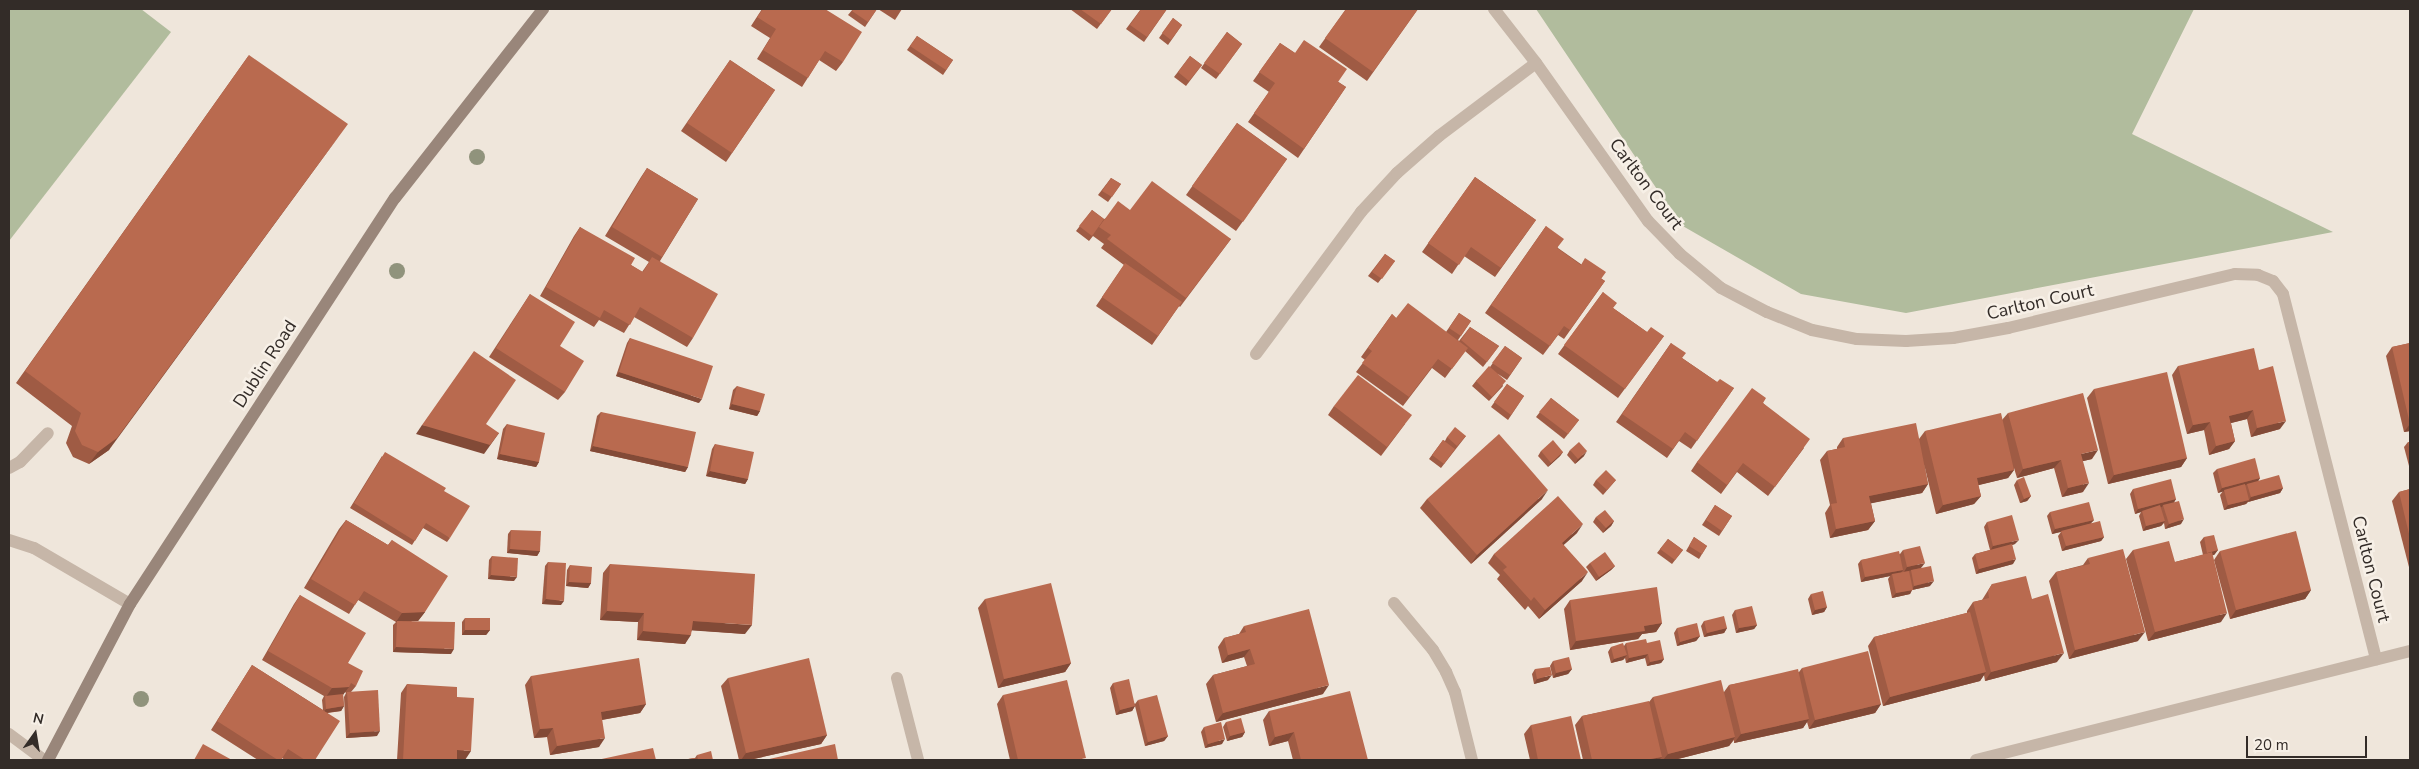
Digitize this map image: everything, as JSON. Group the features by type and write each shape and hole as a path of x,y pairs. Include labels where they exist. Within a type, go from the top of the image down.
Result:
{"main road":[{"name":"Dublin Road","path":"48,760 130,604 395,198 543,9"}],"street":[{"name":"Carlton Court","path":"1494,9 1536,62 1648,221 1680,254 1721,288 1767,312 1812,330 1857,339 1906,341 1953,338 2018,326 2236,274 2258,275 2273,281 2283,294 2376,659"},
{"path":"1256,354 1355,220 1397,173 1439,136 1536,62"},
{"path":"9,468 20,462 48,433"},
{"path":"9,540 34,548 130,604"},
{"path":"1394,603 1433,650 1446,672 1455,692 1472,760"},
{"path":"1976,760 2410,651"},
{"path":"897,678 918,760"},
{"path":"9,734 44,760"}],"green space":[{"path":"9,9 141,9 171,32 9,241"},
{"path":"1536,9 2194,9 2132,134 2333,232 1906,313 1801,294 1681,225"}],"building":[{"path":"763,9 825,9 862,32 843,62 825,51 808,78 763,50 776,29 757,17"},
{"path":"853,9 877,9 868,22 852,11"},
{"path":"1080,9 1112,9 1101,24"},
{"path":"1141,9 1167,9 1147,37 1130,25"},
{"path":"1346,9 1418,9 1373,72 1325,38"},
{"path":"1173,18 1182,25 1171,40 1162,33"},
{"path":"1227,32 1242,44 1220,74 1204,63"},
{"path":"917,36 953,60 946,70 910,46"},
{"path":"1304,40 1347,69 1338,82 1346,87 1304,149 1254,113 1275,83 1259,72 1280,43 1295,53"},
{"path":"249,55 348,124 117,438 98,452 82,445 75,431 81,413 25,371"},
{"path":"1190,56 1202,65 1189,81 1178,72"},
{"path":"730,60 775,90 732,153 687,123"},
{"path":"1237,123 1287,159 1243,222 1192,186"},
{"path":"647,168 698,199 662,257 612,227"},
{"path":"1475,177 1536,220 1501,268 1471,247 1459,265 1428,243"},
{"path":"1111,178 1121,184 1112,197 1102,191"},
{"path":"1152,181 1231,239 1186,298 1107,239 1111,235 1099,227 1118,201 1130,210"},
{"path":"1092,210 1104,219 1092,236 1079,226"},
{"path":"1546,226 1564,239 1557,248 1581,265 1585,258 1606,272 1601,279 1605,281 1570,330 1564,326 1550,346 1491,305"},
{"path":"580,227 635,258 631,265 643,272 652,257 718,294 693,338 640,307 630,325 604,310 600,318 546,287"},
{"path":"1385,254 1395,261 1382,279 1372,272"},
{"path":"1125,263 1182,302 1158,336 1102,297"},
{"path":"1603,292 1617,303 1613,308 1647,332 1651,327 1664,336 1625,389 1564,345"},
{"path":"530,294 575,322 560,346 584,361 565,392 496,348"},
{"path":"1408,303 1468,348 1452,369 1438,359 1409,397 1362,363 1372,351 1368,348 1392,314 1396,318"},
{"path":"1459,313 1471,321 1461,336 1449,328"},
{"path":"1470,327 1499,346 1487,362 1461,340"},
{"path":"630,338 713,366 702,399 619,372"},
{"path":"1671,343 1686,353 1682,358 1717,382 1720,379 1734,388 1697,441 1685,432 1673,449 1622,414"},
{"path":"2410,343 2410,424 2392,347"},
{"path":"1505,346 1522,358 1510,375 1492,363"},
{"path":"2254,348 2259,370 2273,366 2286,421 2257,428 2253,410 2229,416 2235,441 2216,446 2210,422 2193,425 2178,366"},
{"path":"474,351 516,380 486,424 499,433 490,445 422,425"},
{"path":"1489,366 1506,381 1492,397 1476,381"},
{"path":"2167,372 2187,458 2114,475 2094,389"},
{"path":"1358,375 1412,415 1387,447 1334,406"},
{"path":"1507,384 1524,396 1511,415 1494,402"},
{"path":"737,386 765,394 760,411 732,404"},
{"path":"1752,388 1766,398 1763,403 1810,439 1775,487 1743,463 1727,485 1697,462"},
{"path":"2083,393 2098,450 2081,454 2089,483 2068,488 2061,460 2023,469 2008,413"},
{"path":"1551,398 1579,420 1568,434 1539,412"},
{"path":"601,412 696,432 688,467 593,446"},
{"path":"2001,413 2014,470 1977,478 1981,496 1943,505 1925,431"},
{"path":"1916,423 1928,484 1869,496 1875,521 1836,529 1831,504 1837,503 1827,451 1845,447 1843,438"},
{"path":"507,424 545,433 539,462 500,454"},
{"path":"1455,427 1466,436 1457,446 1447,437"},
{"path":"1499,434 1548,490 1477,555 1427,499"},
{"path":"1443,440 1455,449 1444,464 1432,455"},
{"path":"1553,440 1563,452 1551,463 1541,451"},
{"path":"1579,442 1587,451 1578,459 1570,450"},
{"path":"715,444 754,452 748,479 710,471"},
{"path":"385,452 446,488 444,491 470,506 450,538 426,523 415,541 354,503"},
{"path":"2255,458 2260,478 2222,488 2217,469"},
{"path":"1606,470 1616,480 1607,490 1596,480"},
{"path":"2279,475 2283,488 2251,497 2247,484"},
{"path":"2024,477 2031,496 2024,499 2017,480"},
{"path":"2171,479 2176,499 2138,509 2133,489"},
{"path":"2245,484 2249,500 2228,505 2224,490"},
{"path":"2410,489 2410,538 2399,492"},
{"path":"1558,496 1583,524 1562,543 1588,572 1545,610 1534,597 1531,601 1503,570 1507,567 1494,554"},
{"path":"2179,501 2184,519 2169,524 2163,505"},
{"path":"2089,502 2094,520 2055,529 2050,512"},
{"path":"1715,505 1732,516 1722,531 1706,520"},
{"path":"2160,505 2165,521 2146,526 2142,511"},
{"path":"1605,510 1614,521 1606,528 1596,517"},
{"path":"2012,515 2019,540 1993,546 1987,522"},
{"path":"346,520 388,545 392,540 448,576 425,612 402,613 364,591 355,605 311,579"},
{"path":"2100,521 2104,537 2066,546 2061,531"},
{"path":"511,530 541,531 540,551 510,549"},
{"path":"2296,531 2311,590 2236,610 2220,551"},
{"path":"2214,535 2218,550 2207,553 2204,537"},
{"path":"1694,537 1707,546 1702,554 1689,546"},
{"path":"1668,539 1683,550 1675,560 1660,549"},
{"path":"2169,541 2175,562 2212,552 2227,613 2155,632 2133,550"},
{"path":"2012,544 2016,559 1979,569 1975,554"},
{"path":"1920,546 1925,563 1907,567 1903,550"},
{"path":"2123,549 2145,632 2075,650 2056,572 2090,564 2088,558"},
{"path":"1899,551 1903,570 1865,577 1861,560"},
{"path":"1605,552 1615,566 1599,577 1590,563"},
{"path":"492,556 518,558 517,577 491,575"},
{"path":"548,562 566,563 564,601 546,599"},
{"path":"610,564 755,574 752,625 693,621 691,635 643,631 644,613 607,611"},
{"path":"570,565 592,567 591,583 569,582"},
{"path":"1931,566 1934,581 1914,586 1911,570"},
{"path":"1909,571 1913,590 1896,593 1892,574"},
{"path":"2026,576 2032,599 2048,594 2064,653 1991,672 1973,602 1989,598 1988,591 1992,584"},
{"path":"1051,583 1071,663 1004,679 985,599"},
{"path":"1657,587 1662,623 1644,626 1645,631 1576,641 1570,600"},
{"path":"1823,591 1827,607 1815,610 1811,594"},
{"path":"300,595 366,633 348,663 363,671 356,686 351,683 349,687 332,688 268,651"},
{"path":"1752,606 1757,625 1739,628 1735,610"},
{"path":"1309,609 1329,685 1223,713 1213,675 1255,664 1250,649 1228,655 1224,638 1246,632 1244,626"},
{"path":"1970,612 1986,672 1890,697 1874,637"},
{"path":"1724,616 1727,628 1707,633 1704,621"},
{"path":"465,618 490,618 490,630 465,630"},
{"path":"397,621 455,622 454,649 396,647"},
{"path":"1697,623 1700,636 1680,642 1677,628"},
{"path":"1646,639 1647,643 1660,640 1664,659 1650,662 1648,654 1629,658 1626,643"},
{"path":"1623,643 1627,655 1614,659 1611,647"},
{"path":"1868,651 1881,704 1815,720 1802,668"},
{"path":"1569,657 1572,669 1556,673 1553,661"},
{"path":"639,658 646,704 601,712 605,738 557,746 553,728 540,729 531,676"},
{"path":"809,658 827,735 746,753 728,678"},
{"path":"252,665 340,721 315,760 305,760 288,749 281,760 278,760 217,721"},
{"path":"1550,667 1552,675 1537,679 1535,669"},
{"path":"1798,669 1809,719 1741,734 1729,685"},
{"path":"1129,679 1135,706 1120,710 1113,683"},
{"path":"1067,680 1086,758 1076,760 1018,760 1003,695"},
{"path":"1721,680 1735,737 1668,754 1653,697"},
{"path":"407,684 457,687 457,697 474,698 471,751 457,750 457,760 403,760"},
{"path":"378,690 380,731 350,733 347,692"},
{"path":"1350,691 1368,760 1301,760 1294,732 1275,737 1269,711"},
{"path":"343,694 344,706 326,709 325,696"},
{"path":"1157,695 1168,736 1148,742 1138,700"},
{"path":"1649,701 1662,757 1645,760 1592,760 1582,716"},
{"path":"1571,716 1581,760 1538,760 1531,725"},
{"path":"1241,718 1245,732 1230,736 1226,722"},
{"path":"1221,722 1225,739 1208,744 1204,727"},
{"path":"203,744 232,760 194,760"},
{"path":"835,744 838,760 765,760"},
{"path":"653,748 656,760 597,760"},
{"path":"711,751 713,760 698,760 697,755"}]}
